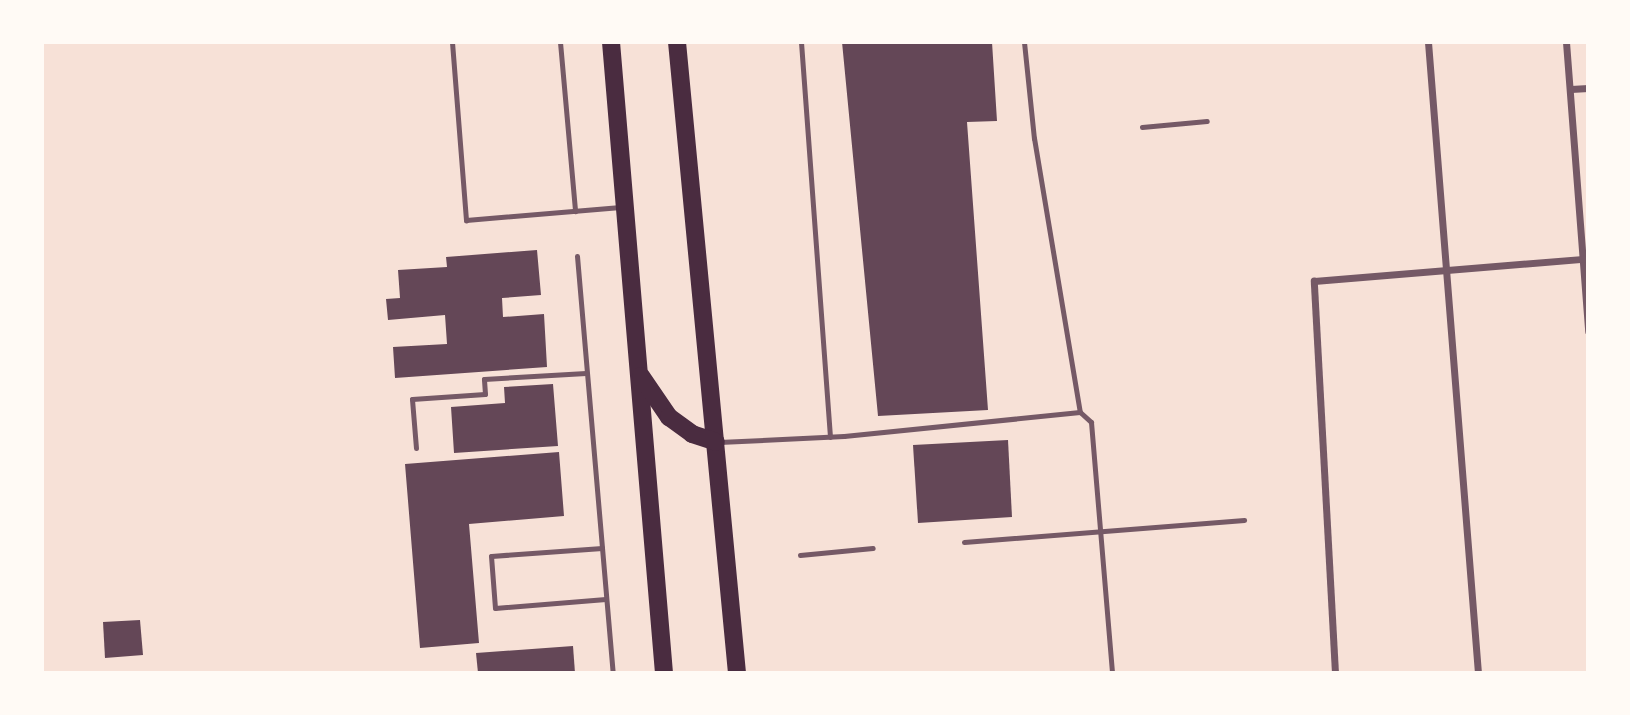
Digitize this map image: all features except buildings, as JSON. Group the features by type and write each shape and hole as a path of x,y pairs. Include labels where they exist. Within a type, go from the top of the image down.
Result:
{"main road":[{"path":"611,42 664,673"},
{"path":"677,42 737,673"},
{"path":"639,373 669,417 692,434 716,442"}],"street":[{"path":"1428,42 1478,673"},
{"path":"1566,42 1572,89 1588,331"},
{"path":"1572,89 1588,88"},
{"path":"1335,673 1314,281 1583,259"}],"lane":[{"path":"452,42 466,220 626,207"},
{"path":"561,42 575,211"},
{"path":"801,42 830,437"},
{"path":"1024,42 1034,138 1080,412 1091,422 1112,673"},
{"path":"1142,127 1207,121"},
{"path":"578,256 613,673"},
{"path":"416,449 412,399 485,394 484,379 586,373"},
{"path":"716,442 830,437 1080,412"},
{"path":"964,542 1100,534 1244,520"},
{"path":"602,548 491,556 495,608 606,599"},
{"path":"800,555 873,548"}]}
